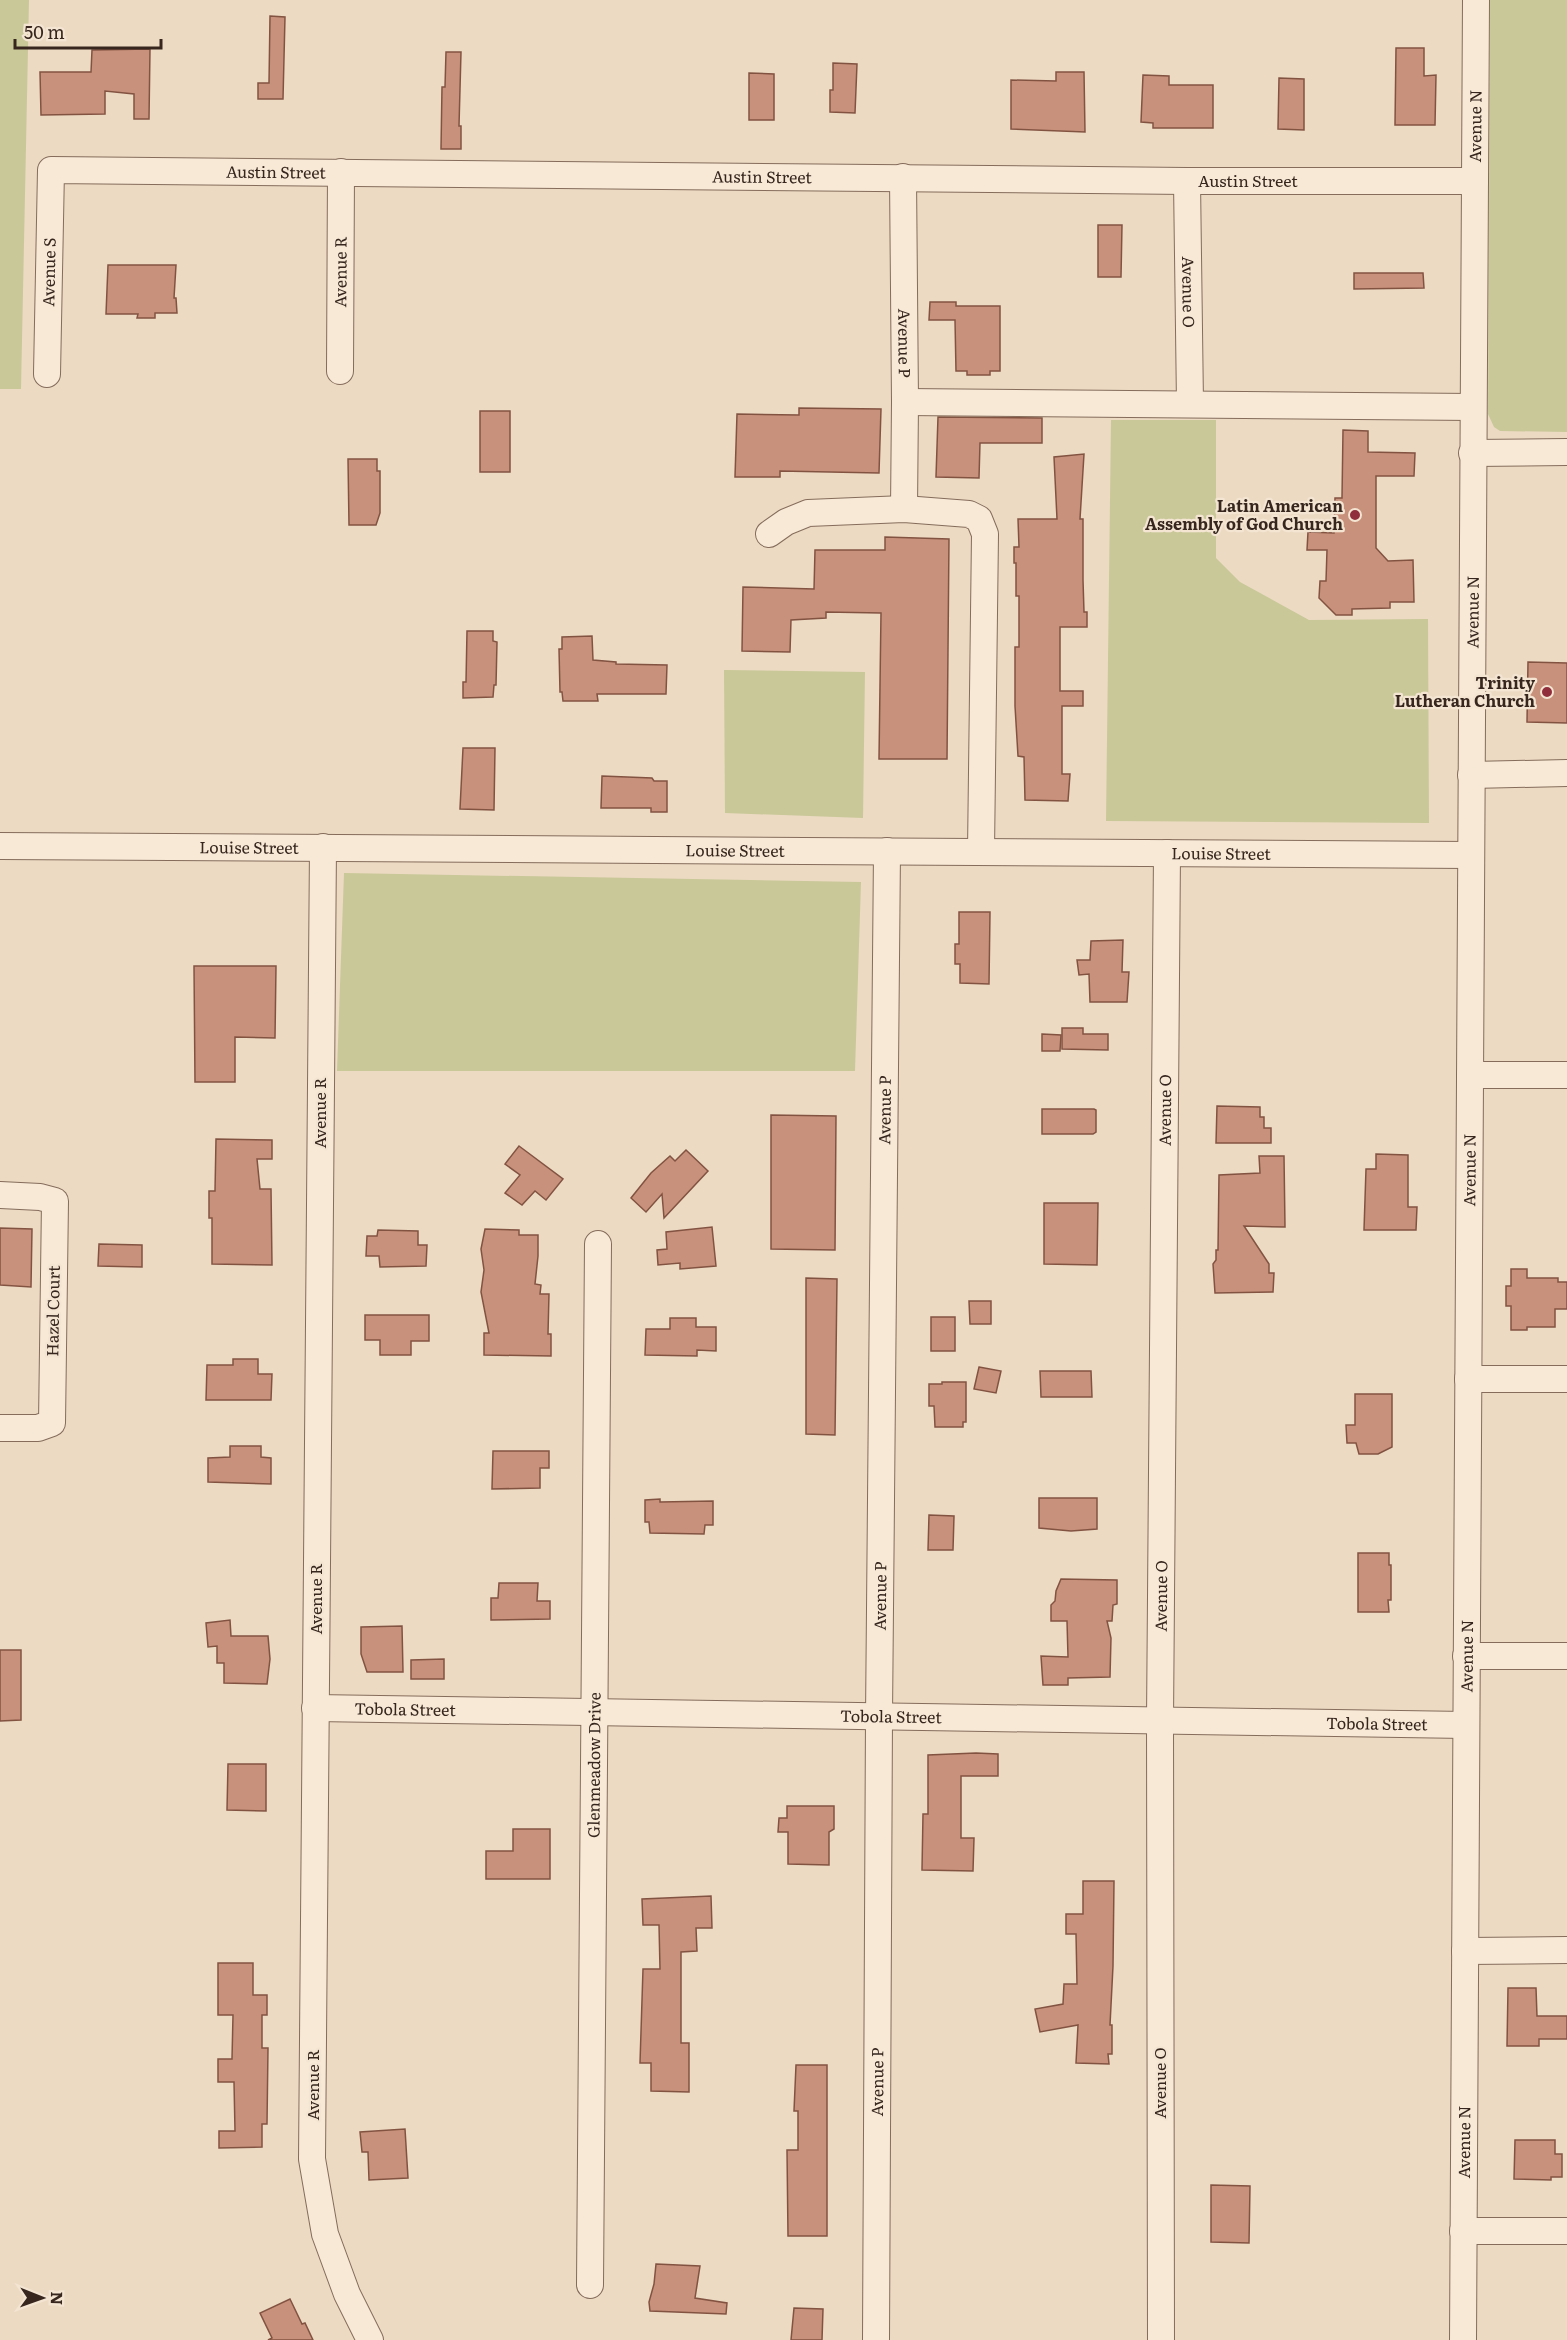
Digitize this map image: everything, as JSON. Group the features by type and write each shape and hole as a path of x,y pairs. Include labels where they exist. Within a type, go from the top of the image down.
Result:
{"street":[{"name":"Avenue N","path":"1463,2340 1476,0"},
{"name":"Austin Street","path":"51,170 1187,181 1475,181"},
{"name":"Avenue S","path":"47,374 51,170"},
{"name":"Avenue R","path":"340,370 341,172"},
{"name":"Avenue P","path":"903,177 904,509"},
{"name":"Avenue O","path":"1187,181 1190,404"},
{"path":"905,402 1473,407"},
{"path":"1472,453 1567,452"},
{"path":"769,534 786,522 808,513 904,509 969,514 979,519 985,534 981,851"},
{"path":"1471,775 1567,773"},
{"name":"Louise Street","path":"0,846 1471,855"},
{"name":"Avenue R","path":"323,847 312,2159 325,2234 347,2294 370,2340"},
{"name":"Avenue P","path":"876,2340 887,851"},
{"name":"Avenue O","path":"1161,2340 1160,1721 1167,853"},
{"path":"1470,1076 1567,1075"},
{"name":"Hazel Court","path":"0,1195 40,1197 55,1201 51,1423 38,1428 0,1428"},
{"name":"Glenmeadow Drive","path":"590,2285 598,1244"},
{"path":"1468,1379 1567,1379"},
{"path":"1466,1656 1567,1656"},
{"name":"Tobola Street","path":"315,1708 1466,1725"},
{"path":"1465,1951 1567,1950"},
{"path":"1463,2231 1567,2231"}],"shaded area":[{"path":"0,0 29,0 21,389 0,389"},
{"path":"1490,0 1567,0 1567,432 1500,431 1494,427 1488,414"},
{"path":"1111,420 1216,420 1216,558 1240,582 1309,620 1428,619 1429,823 1106,821"},
{"path":"724,670 865,672 863,818 725,813"},
{"path":"344,873 861,882 855,1071 337,1071"}],"building":[{"path":"270,16 285,17 283,99 258,99 258,83 269,83"},
{"path":"1396,48 1424,48 1424,76 1436,75 1435,125 1395,125"},
{"path":"150,49 149,119 134,119 134,94 105,91 105,114 41,115 40,72 91,72 92,50"},
{"path":"446,52 461,52 459,126 461,126 461,149 441,149 442,87 445,87"},
{"path":"833,63 857,64 855,113 830,112"},
{"path":"1056,72 1084,72 1085,132 1011,129 1011,80 1056,81"},
{"path":"749,73 774,74 774,120 749,120"},
{"path":"1143,75 1169,76 1169,85 1213,85 1213,128 1153,128 1153,123 1141,122"},
{"path":"1279,78 1304,79 1304,130 1278,129"},
{"path":"1098,225 1122,225 1121,277 1098,277"},
{"path":"108,265 176,265 174,298 176,298 177,313 155,313 155,318 137,318 138,314 106,314"},
{"path":"1354,273 1423,273 1424,288 1354,289"},
{"path":"930,302 956,302 956,306 1000,306 1000,371 990,371 990,375 967,375 967,371 956,371 955,320 929,320"},
{"path":"799,408 881,409 879,473 780,471 780,477 735,477 737,414 799,415"},
{"path":"480,411 510,411 510,472 480,472"},
{"path":"938,417 1042,418 1042,443 980,443 979,478 936,477"},
{"name":"Latin American Assembly of God Church","path":"1343,430 1368,431 1368,452 1415,453 1414,476 1376,476 1376,548 1388,561 1413,560 1414,602 1390,602 1390,608 1352,609 1352,615 1336,615 1319,598 1320,581 1326,581 1327,550 1307,550 1308,532 1334,533 1335,498 1342,498"},
{"path":"1084,454 1080,519 1083,519 1084,612 1087,612 1087,627 1060,627 1060,691 1083,691 1083,706 1062,706 1062,774 1070,774 1068,801 1025,800 1024,757 1018,756 1015,706 1015,647 1019,647 1019,596 1016,596 1014,547 1019,547 1018,519 1057,519 1054,457"},
{"path":"348,459 377,459 377,471 380,471 380,513 376,525 349,525"},
{"path":"885,537 949,539 947,759 879,759 881,613 826,612 826,618 791,620 790,652 742,651 743,587 814,589 815,550 885,550"},
{"path":"467,631 493,631 493,641 497,642 496,685 494,685 493,697 463,698 463,682 466,682"},
{"path":"592,636 593,660 616,662 616,664 667,665 666,694 597,694 598,701 563,701 562,692 560,692 559,649 562,649 562,637"},
{"name":"Trinity Lutheran Church","path":"1528,662 1567,663 1567,723 1527,722"},
{"path":"463,748 495,748 494,810 460,809"},
{"path":"602,776 652,778 654,781 667,781 667,812 651,812 651,808 601,808"},
{"path":"959,912 990,912 989,984 960,983 960,964 955,964 955,944 959,944"},
{"path":"1123,940 1122,972 1129,972 1127,1002 1090,1002 1089,974 1079,975 1077,960 1090,960 1091,941"},
{"path":"194,966 276,966 275,1038 235,1037 235,1082 195,1082"},
{"path":"1062,1028 1083,1028 1083,1034 1108,1034 1108,1050 1062,1049"},
{"path":"1042,1034 1061,1035 1060,1051 1042,1051"},
{"path":"1217,1106 1260,1107 1260,1117 1264,1117 1264,1128 1271,1128 1271,1143 1216,1143"},
{"path":"1042,1109 1094,1109 1096,1110 1096,1132 1093,1134 1042,1134"},
{"path":"771,1115 836,1116 835,1250 771,1249"},
{"path":"216,1139 272,1140 272,1159 257,1159 260,1189 271,1189 272,1265 212,1264 212,1218 209,1218 209,1191 215,1191"},
{"path":"519,1146 563,1179 546,1200 535,1191 522,1205 505,1193 520,1175 505,1164"},
{"path":"686,1150 708,1171 664,1218 662,1194 646,1212 631,1198 651,1173 670,1156 675,1161"},
{"path":"1376,1154 1408,1155 1408,1207 1417,1207 1416,1230 1364,1230 1366,1169 1376,1169"},
{"path":"1259,1156 1284,1156 1285,1227 1244,1226 1269,1264 1269,1273 1274,1273 1273,1292 1215,1293 1213,1264 1216,1260 1216,1250 1218,1250 1219,1175 1260,1173"},
{"path":"1044,1203 1098,1203 1097,1265 1044,1264"},
{"path":"712,1227 716,1266 680,1269 680,1263 658,1265 657,1250 667,1249 666,1232"},
{"path":"0,1228 32,1229 31,1287 0,1285"},
{"path":"485,1229 519,1230 519,1235 538,1235 535,1284 541,1285 540,1294 549,1294 548,1334 551,1334 551,1356 484,1355 484,1333 489,1333 481,1292 484,1270 481,1249"},
{"path":"378,1230 418,1231 418,1245 427,1245 426,1266 380,1267 379,1256 366,1256 367,1236 377,1236"},
{"path":"99,1244 142,1245 142,1267 98,1266"},
{"path":"1511,1269 1527,1269 1527,1278 1558,1278 1558,1282 1567,1282 1567,1309 1555,1309 1555,1327 1527,1327 1527,1330 1511,1330 1511,1306 1506,1306 1506,1286 1511,1286"},
{"path":"806,1278 837,1279 835,1435 806,1434"},
{"path":"969,1301 991,1301 991,1324 970,1324"},
{"path":"365,1315 429,1315 429,1341 411,1341 411,1355 380,1355 380,1340 365,1340"},
{"path":"931,1317 955,1317 955,1351 931,1351"},
{"path":"670,1318 696,1318 696,1327 716,1327 716,1351 697,1350 697,1356 645,1355 646,1329 670,1329"},
{"path":"233,1359 258,1359 258,1374 272,1374 271,1400 206,1400 207,1365 233,1365"},
{"path":"979,1367 1001,1371 996,1393 974,1389"},
{"path":"1040,1371 1091,1371 1092,1397 1041,1397"},
{"path":"942,1382 966,1382 966,1422 963,1422 963,1427 935,1427 934,1406 929,1406 929,1384 942,1384"},
{"path":"1355,1394 1392,1394 1392,1447 1378,1454 1359,1454 1356,1443 1347,1443 1346,1425 1355,1425"},
{"path":"230,1446 261,1446 261,1457 271,1458 271,1484 208,1482 208,1458 230,1457"},
{"path":"493,1451 549,1451 549,1468 540,1468 540,1488 492,1489"},
{"path":"1039,1498 1097,1498 1097,1529 1071,1531 1039,1528"},
{"path":"660,1499 660,1502 713,1501 713,1525 705,1525 704,1534 650,1533 649,1522 645,1522 645,1500"},
{"path":"929,1515 954,1516 953,1550 928,1550"},
{"path":"1358,1553 1389,1553 1391,1600 1388,1600 1389,1612 1358,1612"},
{"path":"1061,1579 1117,1580 1117,1604 1113,1605 1112,1621 1107,1621 1111,1638 1110,1677 1068,1678 1068,1685 1043,1685 1041,1656 1068,1657 1067,1621 1051,1621 1051,1605 1055,1601"},
{"path":"499,1583 538,1583 537,1601 550,1601 550,1619 491,1620 491,1598 498,1598"},
{"path":"230,1620 231,1636 268,1636 270,1659 267,1684 224,1683 224,1663 217,1663 217,1646 208,1647 206,1623"},
{"path":"402,1626 403,1672 367,1672 361,1654 361,1627"},
{"path":"0,1650 21,1650 21,1720 0,1721"},
{"path":"444,1659 444,1679 411,1679 411,1660"},
{"path":"998,1754 998,1776 961,1776 961,1838 974,1838 973,1871 922,1870 923,1814 928,1814 928,1755"},
{"path":"228,1764 266,1764 266,1811 227,1810"},
{"path":"787,1806 834,1806 834,1829 829,1832 829,1865 788,1864 788,1832 778,1832 779,1818 787,1818"},
{"path":"513,1829 550,1829 550,1879 486,1879 486,1851 513,1851"},
{"path":"1083,1881 1114,1881 1110,2025 1112,2025 1112,2054 1108,2054 1109,2064 1076,2063 1078,2025 1040,2032 1035,2009 1063,2004 1064,1984 1077,1984 1076,1934 1066,1934 1066,1914 1083,1914"},
{"path":"711,1896 712,1928 696,1928 697,1951 681,1952 681,2043 689,2043 689,2092 651,2091 651,2063 640,2063 643,1969 660,1969 659,1925 643,1925 642,1899"},
{"path":"218,1963 253,1963 253,1995 267,1995 267,2015 262,2015 262,2048 268,2048 267,2124 262,2124 262,2147 219,2148 219,2131 235,2131 234,2082 218,2082 218,2059 232,2059 233,2015 218,2015"},
{"path":"1508,1988 1536,1988 1537,2016 1567,2016 1567,2039 1539,2039 1539,2046 1507,2046"},
{"path":"796,2065 827,2065 827,2236 788,2236 787,2150 798,2150 798,2111 794,2111"},
{"path":"405,2129 408,2178 369,2180 368,2152 362,2152 360,2132"},
{"path":"1515,2140 1555,2140 1555,2154 1562,2154 1562,2177 1551,2177 1551,2180 1514,2179"},
{"path":"1211,2185 1250,2186 1249,2243 1211,2242"},
{"path":"656,2264 700,2266 695,2298 727,2303 726,2314 650,2311 649,2302"},
{"path":"290,2299 313,2340 268,2340 272,2338 260,2313"},
{"path":"794,2308 823,2309 822,2340 791,2340"}],"place":[{"name":"Latin American Assembly of God Church","path":"1355,515"},
{"name":"Trinity Lutheran Church","path":"1547,692"}]}
